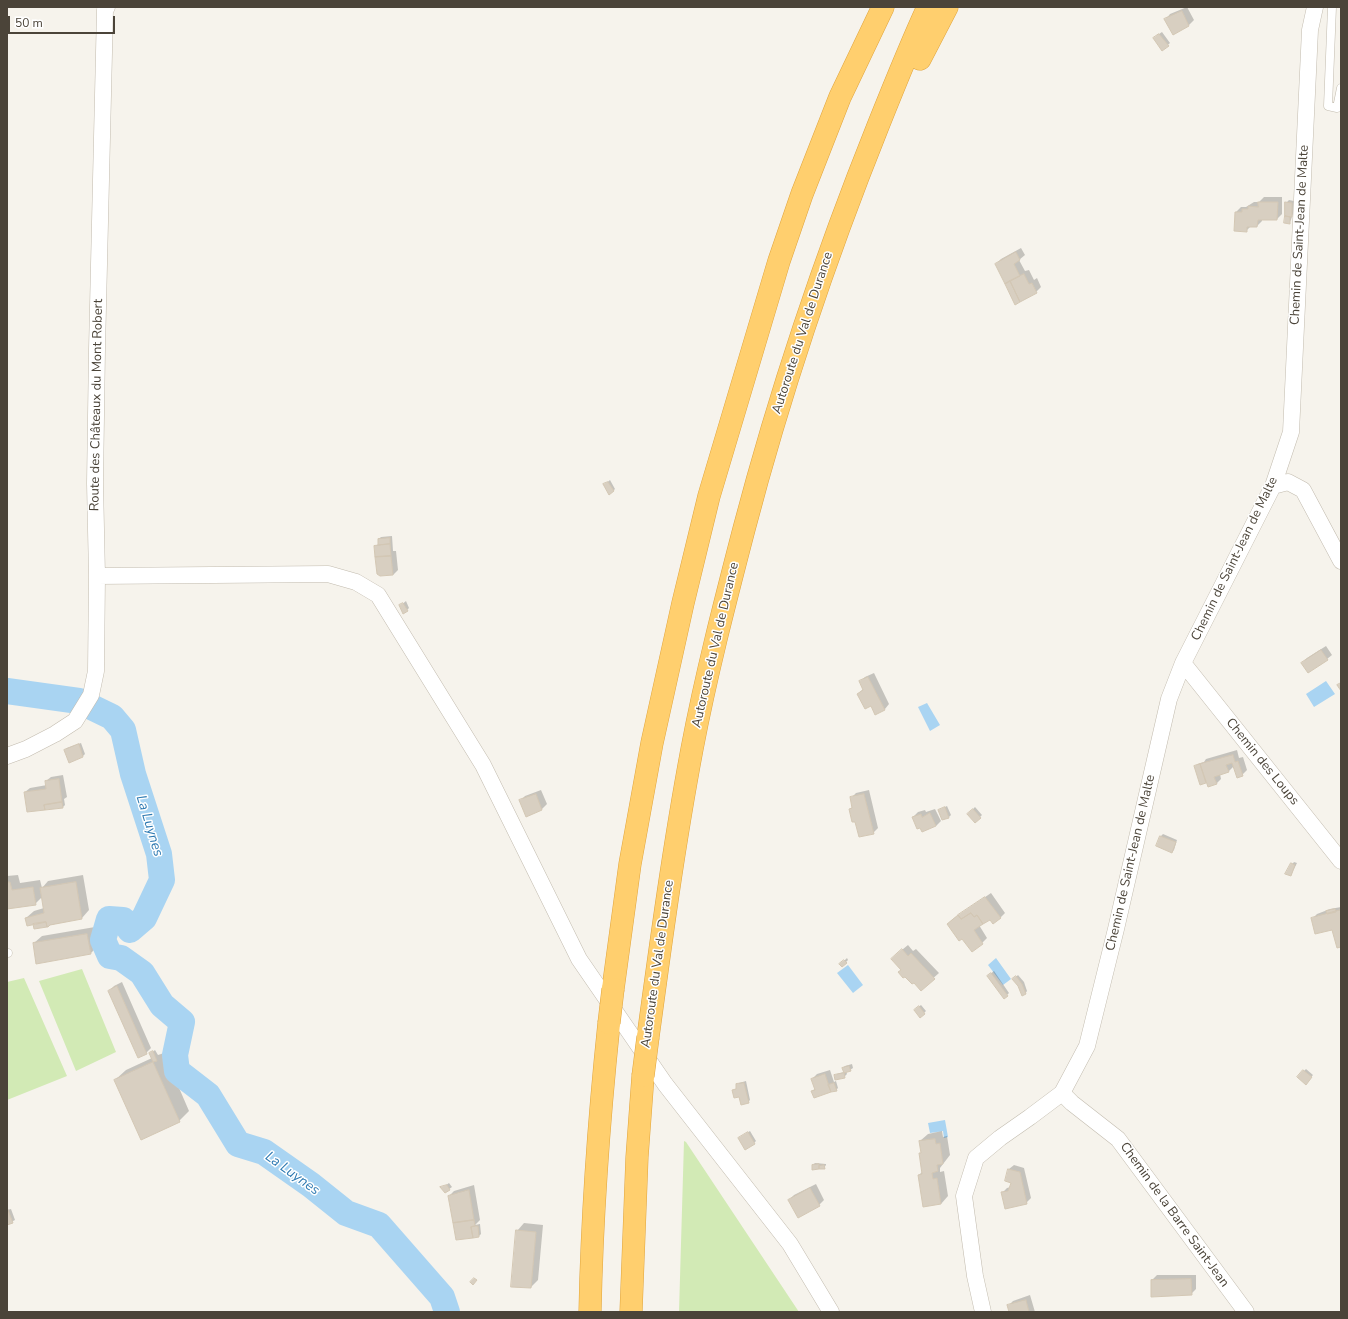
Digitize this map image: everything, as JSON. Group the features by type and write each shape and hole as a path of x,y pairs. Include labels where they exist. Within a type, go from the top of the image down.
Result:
{"highway":[{"path":"590,1312 601,1096 613,989 630,864 652,743 709,496 779,261 802,194 874,7"},
{"path":"840,97 883,7"},
{"name":"Autoroute du Val de Durance","path":"631,1312 635,1188 643,1076 668,887 692,747 718,632 764,453 811,304 856,181 928,7"},
{"path":"856,181 947,7"}],"street":[{"name":"Route des Châteaux du Mont Robert","path":"7,756 26,750 75,721 91,695 96,671 97,576 95,483 97,349 105,10 107,7"},
{"name":"Chemin de Saint-Jean de Malte","path":"1062,1093 1087,1046 1116,929 1169,699 1183,663 1273,486 1291,432 1310,30 1315,7"},
{"path":"1273,486 1288,482 1303,490 1341,561"},
{"path":"97,576 328,574 356,582 378,595 483,765 579,959 665,1084 790,1244 831,1312"},
{"name":"Chemin des Loups","path":"1183,663 1341,861"},
{"path":"983,1312 974,1276 964,1196 976,1158 1000,1138 1030,1118 1062,1093"},
{"name":"Chemin de la Barre Saint-Jean","path":"1062,1093 1072,1103 1118,1139 1246,1312"}],"lane":[{"path":"1332,7 1328,106 1337,108 1341,88"}],"green space":[{"path":"82,969 116,1052 76,1071 39,981"},
{"path":"24,978 67,1076 7,1100 7,982"},
{"path":"684,1141 686,1142 799,1312 679,1312"}],"water":[{"path":"1326,681 1335,694 1314,707 1306,694"},
{"path":"927,703 940,725 930,731 918,707"},
{"path":"996,958 1011,979 1003,985 988,965"},
{"path":"848,965 863,985 853,993 837,973"},
{"path":"945,1120 948,1137 944,1138 943,1131 930,1133 928,1123"}],"building":[{"path":"1182,11 1189,26 1173,35 1164,19"},
{"path":"1159,34 1169,46 1162,51 1153,38"},
{"path":"1258,202 1278,202 1277,220 1258,220 1257,227 1247,227 1247,232 1234,231 1235,212 1242,212 1242,209 1248,209 1248,206 1258,207"},
{"path":"1285,202 1292,203 1292,217 1285,216"},
{"path":"1285,216 1290,217 1290,224 1284,223"},
{"path":"1016,252 1020,260 1014,264 1020,276 1005,284 995,264"},
{"path":"1024,274 1029,284 1032,283 1037,293 1020,302 1010,281"},
{"path":"1010,281 1020,302 1015,305 1005,284"},
{"path":"608,482 614,491 609,495 603,484"},
{"path":"390,538 390,544 378,545 378,539"},
{"path":"390,544 391,556 375,557 374,546"},
{"path":"391,556 393,575 380,576 377,574 375,557"},
{"path":"403,603 408,611 403,614 399,605"},
{"path":"1321,650 1328,660 1308,673 1301,663"},
{"path":"868,677 885,710 875,715 871,706 865,709 857,694 863,690 859,681"},
{"path":"1341,683 1341,691 1337,685"},
{"path":"79,744 83,757 69,763 64,750"},
{"path":"1233,755 1235,762 1238,761 1243,776 1237,778 1232,763 1226,765 1229,772 1214,777 1217,784 1208,787 1200,764"},
{"path":"1200,764 1206,783 1200,785 1194,766"},
{"path":"59,779 62,802 44,805 45,810 27,812 24,792 46,789 45,781"},
{"path":"536,794 542,810 526,817 519,800"},
{"path":"864,794 874,834 859,837 855,822 852,822 849,809 852,808 850,797"},
{"path":"62,802 63,808 45,810 44,805"},
{"path":"945,807 949,818 942,820 938,810"},
{"path":"973,809 981,818 975,823 967,814"},
{"path":"930,813 936,826 922,832 920,828 917,829 912,817 921,814 922,817"},
{"path":"1160,836 1176,842 1172,853 1156,846"},
{"path":"1291,863 1295,865 1291,876 1285,874"},
{"path":"7,882 10,882 12,890 33,887 36,905 7,909"},
{"path":"76,882 82,919 50,925 48,927 46,922 27,926 25,918 44,913 40,888"},
{"path":"985,897 1001,918 993,924 990,920 983,924 977,915 974,917 971,913 961,919 958,915"},
{"path":"1335,909 1336,912 1327,914 1326,911"},
{"path":"1341,910 1341,947 1337,948 1332,930 1315,934 1311,918"},
{"path":"971,913 974,917 977,915 983,924 974,930 983,944 972,952 962,939 959,941 947,924 958,915 961,919"},
{"path":"46,922 47,927 34,929 33,924"},
{"path":"87,934 91,954 36,964 33,943"},
{"path":"902,949 908,956 911,953 935,979 921,991 914,983 912,984 905,977 903,978 898,972 901,970 891,959"},
{"path":"844,960 847,963 842,967 839,964"},
{"path":"991,973 1008,996 1004,999 987,976"},
{"path":"1016,976 1022,984 1026,994 1022,996 1018,986 1012,979"},
{"path":"117,986 147,1054 138,1058 108,991"},
{"path":"919,1006 925,1014 920,1018 914,1010"},
{"path":"153,1051 157,1061 153,1062 149,1053"},
{"path":"153,1062 180,1122 141,1140 114,1080"},
{"path":"849,1066 851,1071 844,1073 842,1068"},
{"path":"1303,1070 1312,1077 1306,1085 1297,1077"},
{"path":"844,1073 845,1078 835,1080 834,1075"},
{"path":"825,1074 831,1092 814,1098 811,1091 815,1090 811,1079"},
{"path":"744,1083 749,1103 741,1105 739,1097 734,1098 732,1090 736,1089 736,1084"},
{"path":"834,1083 837,1091 831,1092 828,1085"},
{"path":"748,1132 755,1144 745,1150 738,1138"},
{"path":"935,1139 936,1144 940,1143 943,1164 937,1165 938,1171 932,1173 933,1179 937,1178 941,1204 923,1207 918,1175 922,1174 919,1141"},
{"path":"819,1164 819,1169 812,1170 812,1165"},
{"path":"824,1165 825,1169 819,1169 819,1166"},
{"path":"1008,1169 1020,1172 1027,1204 1005,1209 1001,1192 1008,1191 1011,1183 1005,1181"},
{"path":"447,1185 450,1190 445,1193 440,1187"},
{"path":"810,1188 820,1206 798,1218 788,1200"},
{"path":"469,1190 474,1220 453,1223 448,1196"},
{"path":"8,1210 13,1223 7,1225 7,1211"},
{"path":"474,1220 475,1226 471,1227 473,1238 456,1240 453,1223"},
{"path":"478,1226 479,1237 473,1238 471,1227"},
{"path":"516,1230 536,1232 531,1288 511,1287"},
{"path":"474,1278 477,1280 473,1285 470,1282"},
{"path":"1191,1279 1192,1295 1151,1297 1151,1280"},
{"path":"1026,1300 1029,1312 1009,1312 1007,1305"}],"waterway":[{"name":"La Luynes","path":"7,691 79,701 112,717 123,730 133,774 159,854 162,880 144,918 130,930 123,920 109,919 103,940 110,956 121,958 142,973 162,1005 182,1022 175,1055 177,1071 208,1095 238,1144 264,1152 311,1185 346,1213 379,1225 442,1297 447,1312"}]}
